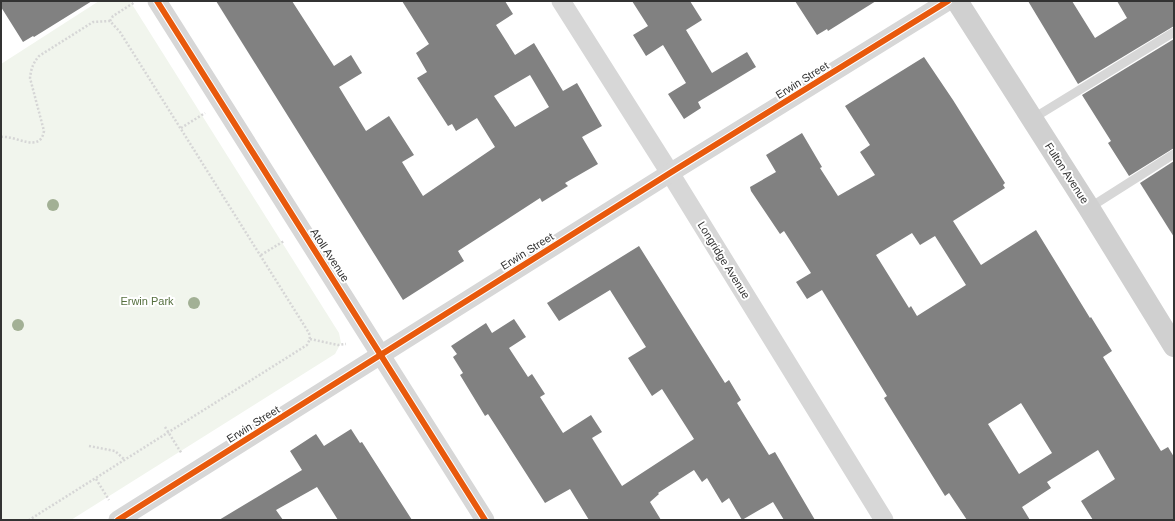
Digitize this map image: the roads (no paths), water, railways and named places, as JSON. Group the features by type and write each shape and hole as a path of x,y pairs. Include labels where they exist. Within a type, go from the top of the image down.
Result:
{"street":[{"name":"Atoll Avenue","path":"157,1 485,520"},
{"name":"Longridge Avenue","path":"561,1 670,173 884,520"},
{"name":"Erwin Street","path":"118,520 670,173 948,1"},
{"name":"Fulton Avenue","path":"957,1 1089,208 1174,346"}],"lane":[{"path":"1032,119 1174,32"},
{"path":"1089,208 1174,154"}],"park label":[{"name":"Erwin Park","path":"147,301"}]}
